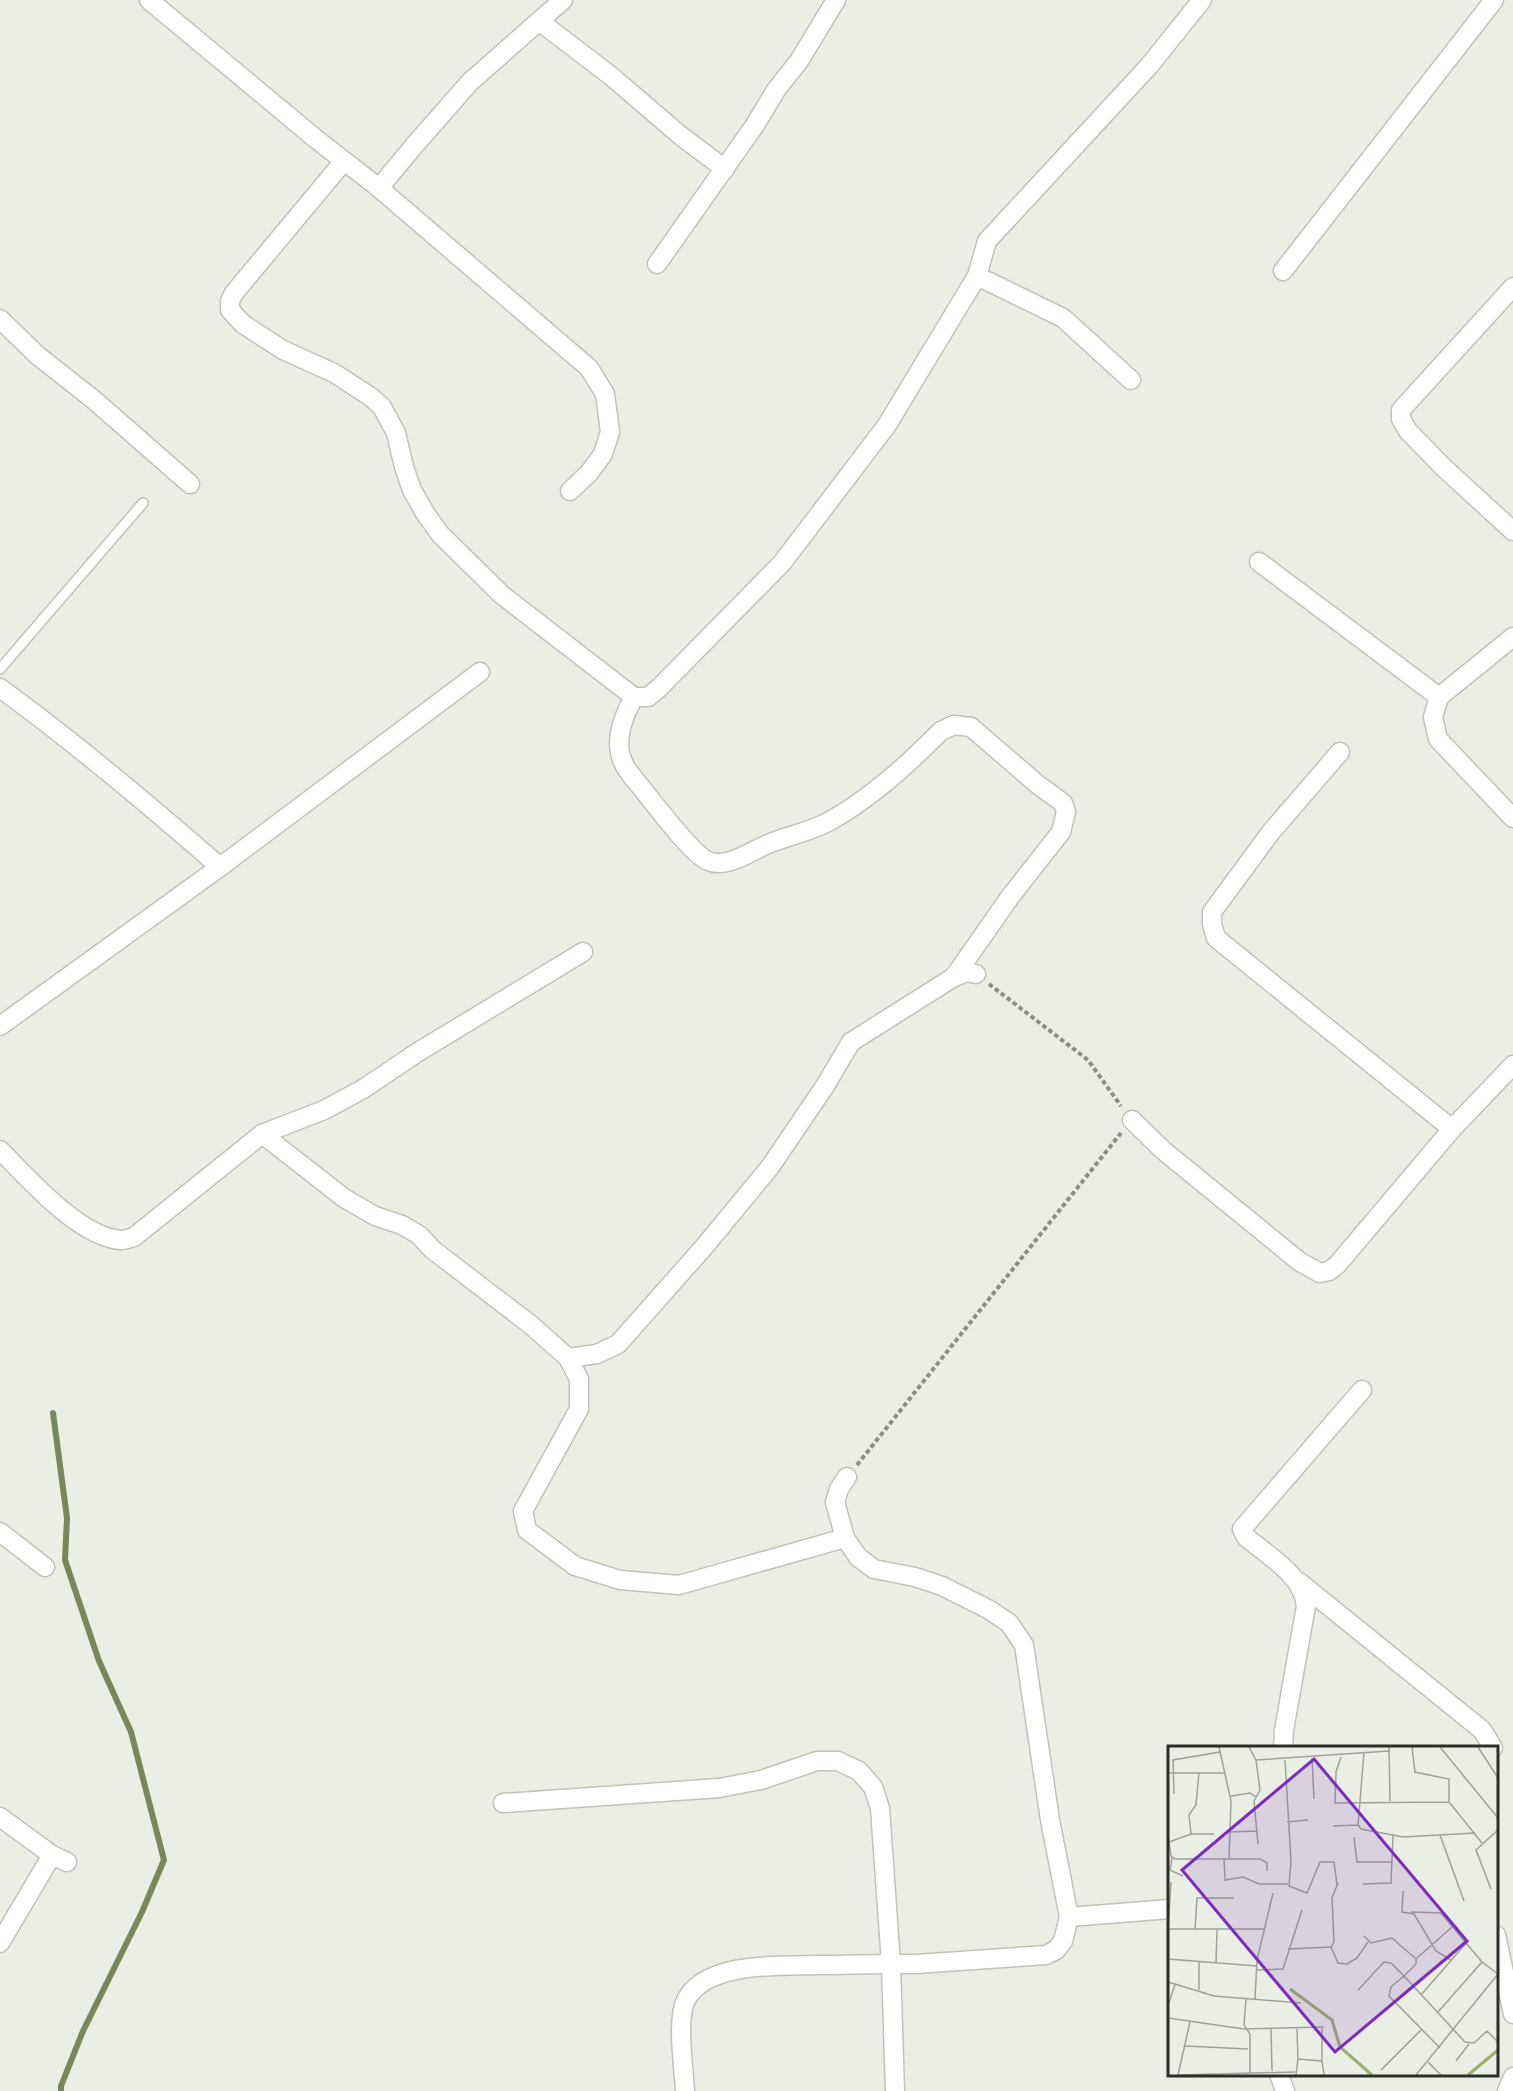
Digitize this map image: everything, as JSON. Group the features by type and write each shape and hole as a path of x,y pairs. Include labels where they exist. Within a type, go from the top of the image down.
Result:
{"street":[{"path":"148,0 379,188 589,368 605,394 610,432 603,454 589,473 570,491"},
{"path":"379,188 470,82 563,0"},
{"path":"657,264 725,169 776,90 799,61 836,0"},
{"path":"344,161 234,293 230,301 230,310 243,324 283,350 334,373 382,407 396,433 412,490 440,534 502,595 634,697 648,697 782,563 887,425 977,276 987,241 1149,66 1202,0"},
{"path":"1283,271 1494,0"},
{"path":"539,21 725,169"},
{"path":"977,276 1063,318 1131,380"},
{"path":"1513,287 1401,410 1401,419 1408,431 1450,475 1513,531"},
{"path":"0,319 37,355 94,400 190,484"},
{"path":"1259,562 1439,697"},
{"path":"1513,637 1439,697 1433,717 1438,739 1513,818"},
{"path":"0,1026 220,867 480,672"},
{"path":"0,688 140,797 220,867"},
{"path":"634,697 624,715 618,743 625,766 702,858 711,862 734,861 766,844 827,822 878,788 941,730 954,725 971,726 1037,784 1063,803 1066,812 1061,832 1010,897 954,977"},
{"path":"1340,752 1271,832 1212,912 1212,924 1216,938 1452,1129"},
{"path":"0,1150 54,1202 85,1227 107,1237 122,1240 134,1237 262,1134 324,1110 363,1089 418,1052 583,952"},
{"path":"568,1358 597,1354 618,1344 704,1247 770,1167 825,1086 851,1042 954,977 967,972 976,974"},
{"path":"1132,1120 1164,1151 1290,1254 1320,1274 1337,1265 1452,1129 1513,1065"},
{"path":"262,1134 344,1198 375,1216 402,1225 419,1235 433,1250 531,1325 568,1358 579,1378 579,1409 523,1511 527,1530 575,1566 620,1580 679,1585 845,1539"},
{"path":"1362,1390 1242,1529 1246,1537 1298,1581 1482,1730 1492,1746"},
{"path":"685,2091 681,2017 686,2000 697,1986 716,1976 742,1968 771,1966 916,1964 1046,1955 1056,1950 1064,1941 1069,1917 1050,1820 1024,1645 1009,1623 988,1609 942,1586 915,1576 874,1569 858,1557 845,1539 835,1502 839,1489 847,1477"},
{"path":"0,1532 45,1567"},
{"path":"1283,1746 1306,1606 1305,1594 1298,1581"},
{"path":"503,1803 719,1788 761,1780 817,1761 838,1761 859,1771 873,1787 880,1808 891,1964 895,2091"},
{"path":"0,1817 59,1859 0,1943"},
{"path":"1069,1917 1168,1909"},
{"path":"1498,1940 1513,2014"},
{"path":"1280,2076 1285,2091"},
{"path":"1507,2091 1513,2077"}],"lane":[{"path":"0,669 143,503"}],"path":[{"path":"847,1477 1132,1120 1088,1060 976,974"}],"waterway":[{"path":"53,1413 67,1518 65,1560 99,1661 131,1732 164,1860 142,1912 83,2031 61,2091"}]}
